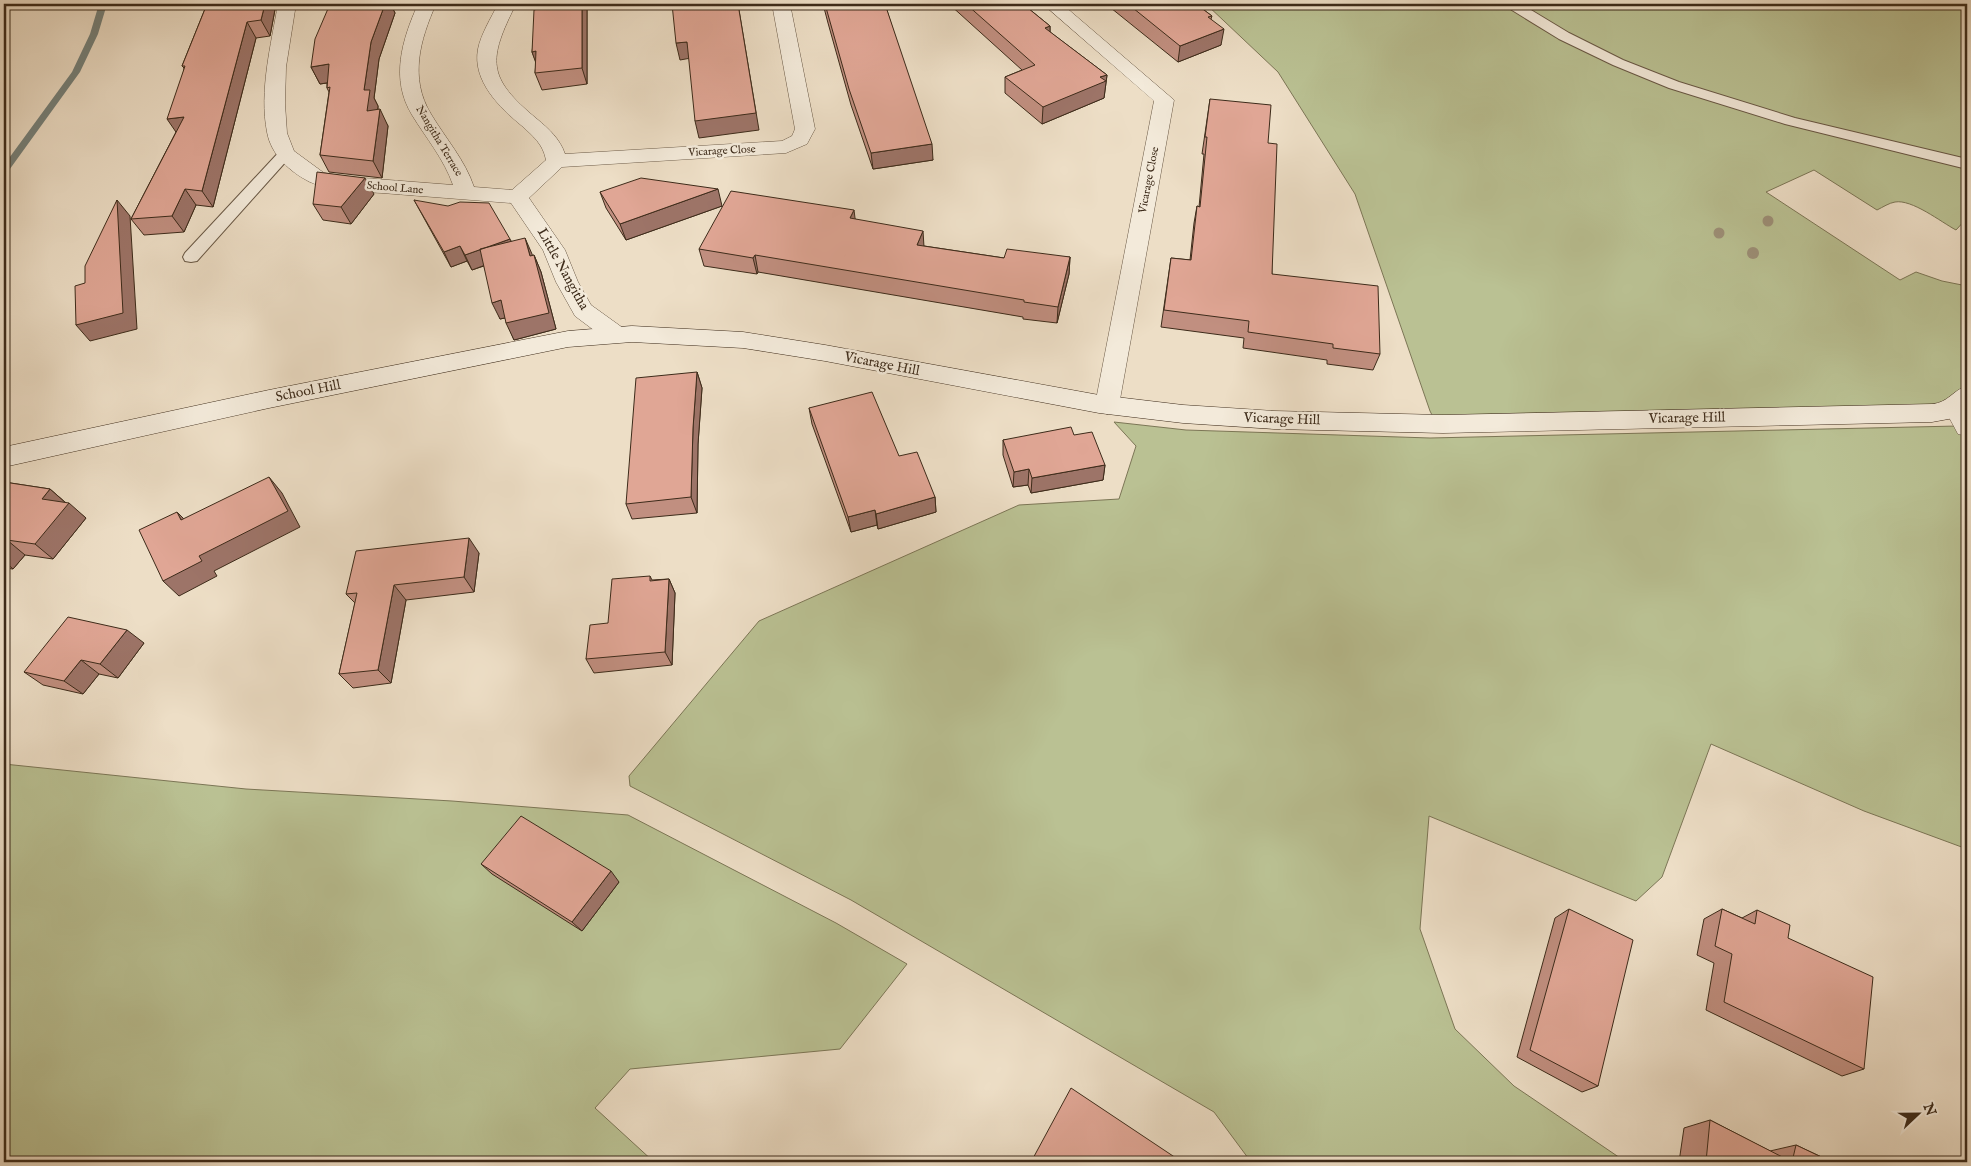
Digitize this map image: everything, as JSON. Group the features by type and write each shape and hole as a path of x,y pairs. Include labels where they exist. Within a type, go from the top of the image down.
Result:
{"street":[{"path":"285,154 277,133 275,104 277,67 287,4"},
{"name":"Nangitha Terrace","path":"427,4 410,45 408,64 409,84 420,112 450,154 461,175 466,193"},
{"path":"507,4 480,71 488,75 522,117 549,139 555,150 556,161 516,198"},
{"name":"Vicarage Close","path":"556,161 786,147 800,140 805,129 782,4"},
{"name":"Vicarage Close","path":"1052,4 1164,100 1106,405"},
{"name":"School Lane","path":"285,154 318,178 350,184 516,198"},
{"name":"Little Nangitha","path":"516,198 537,222 554,250 567,282 582,310 615,334"},
{"name":"Vicarage Hill","path":"615,334 676,335 743,340 825,353 1106,405 1183,414 1264,419 1443,424 1916,413 1964,410"},
{"name":"School Hill","path":"4,457 304,391 568,340 615,334"}],"lane":[{"path":"1512,4 1594,51 1664,82 1808,126 1967,164"},
{"path":"191,258 285,154"}],"green space":[{"path":"1206,4 1510,4 1647,75 1514,4 1967,4 1967,218 1956,230 1910,204 1895,202 1877,210 1814,170 1766,192 1900,280 1916,272 1942,281 1967,286 1967,387 1945,407 1435,421 1355,194 1278,72"},
{"path":"1114,422 1186,430 1430,438 1957,426 1967,443 1967,849 1864,811 1711,744 1662,877 1636,901 1429,816 1420,929 1455,1029 1514,1086 1626,1162 1251,1162 1214,1112 851,900 630,786 629,776 759,621 1019,505 1119,499 1136,446"},
{"path":"4,764 246,789 452,801 628,815 836,923 907,964 840,1049 630,1069 595,1108 654,1162 4,1162"}],"building":[{"path":"207,4 265,4 261,20 247,22 202,191 185,189 172,216 131,219 184,117 167,119 185,66 182,66"},
{"path":"330,4 385,4 371,42 364,90 370,90 367,111 380,109 373,161 320,155 330,87 327,88 329,64 311,67 315,39"},
{"path":"538,4 582,4 582,68 535,73 536,51 532,52 534,10 538,9"},
{"path":"672,4 738,4 756,113 695,121 687,42 676,43"},
{"path":"825,4 885,4 932,144 871,153 849,89"},
{"path":"966,4 1023,4 1050,26 1045,28 1107,75 1100,77 1106,81 1043,107 1005,77 1035,65"},
{"path":"1128,4 1196,4 1212,16 1208,17 1224,29 1180,46"},
{"path":"1210,99 1271,105 1268,143 1277,144 1272,274 1378,286 1380,354 1333,348 1333,344 1248,332 1249,321 1164,310 1171,258 1191,260 1197,206 1200,207"},
{"path":"317,172 365,178 341,207 313,204"},
{"path":"641,178 718,189 620,224 600,192"},
{"path":"731,191 854,210 850,218 923,231 917,245 1004,258 1007,249 1070,257 1058,307 755,255 753,258 699,249"},
{"path":"117,200 123,313 76,325 75,286 85,283 85,266"},
{"path":"414,200 448,206 460,202 489,203 510,239 465,255 460,246 444,252"},
{"path":"525,238 530,256 534,255 549,313 506,323 501,300 492,303 480,249"},
{"path":"697,372 691,497 626,504 636,378"},
{"path":"872,392 899,456 917,452 935,497 876,514 875,510 848,517 809,408"},
{"path":"1071,427 1074,435 1092,432 1105,465 1032,478 1029,469 1014,472 1003,440"},
{"path":"269,477 288,511 199,556 202,561 163,581 139,530 177,512 181,520"},
{"path":"4,482 50,489 42,499 69,503 35,544 7,540 4,543"},
{"path":"469,538 464,577 394,585 378,670 339,674 357,593 346,594 356,551"},
{"path":"650,576 650,581 669,579 665,652 586,659 590,625 608,623 612,579"},
{"path":"68,617 127,630 100,664 81,660 64,681 24,672"},
{"path":"521,816 611,871 572,922 481,864"},
{"path":"1569,909 1633,940 1598,1086 1530,1050"},
{"path":"1722,909 1755,924 1757,910 1790,925 1788,938 1873,977 1864,1069 1724,1002 1732,954 1715,946"},
{"path":"1071,1088 1182,1162 1031,1162"},
{"path":"1710,1120 1792,1162 1706,1162"},
{"path":"1796,1145 1832,1162 1792,1162"}],"waterway":[{"path":"4,171 76,72 94,34 103,4"}]}
